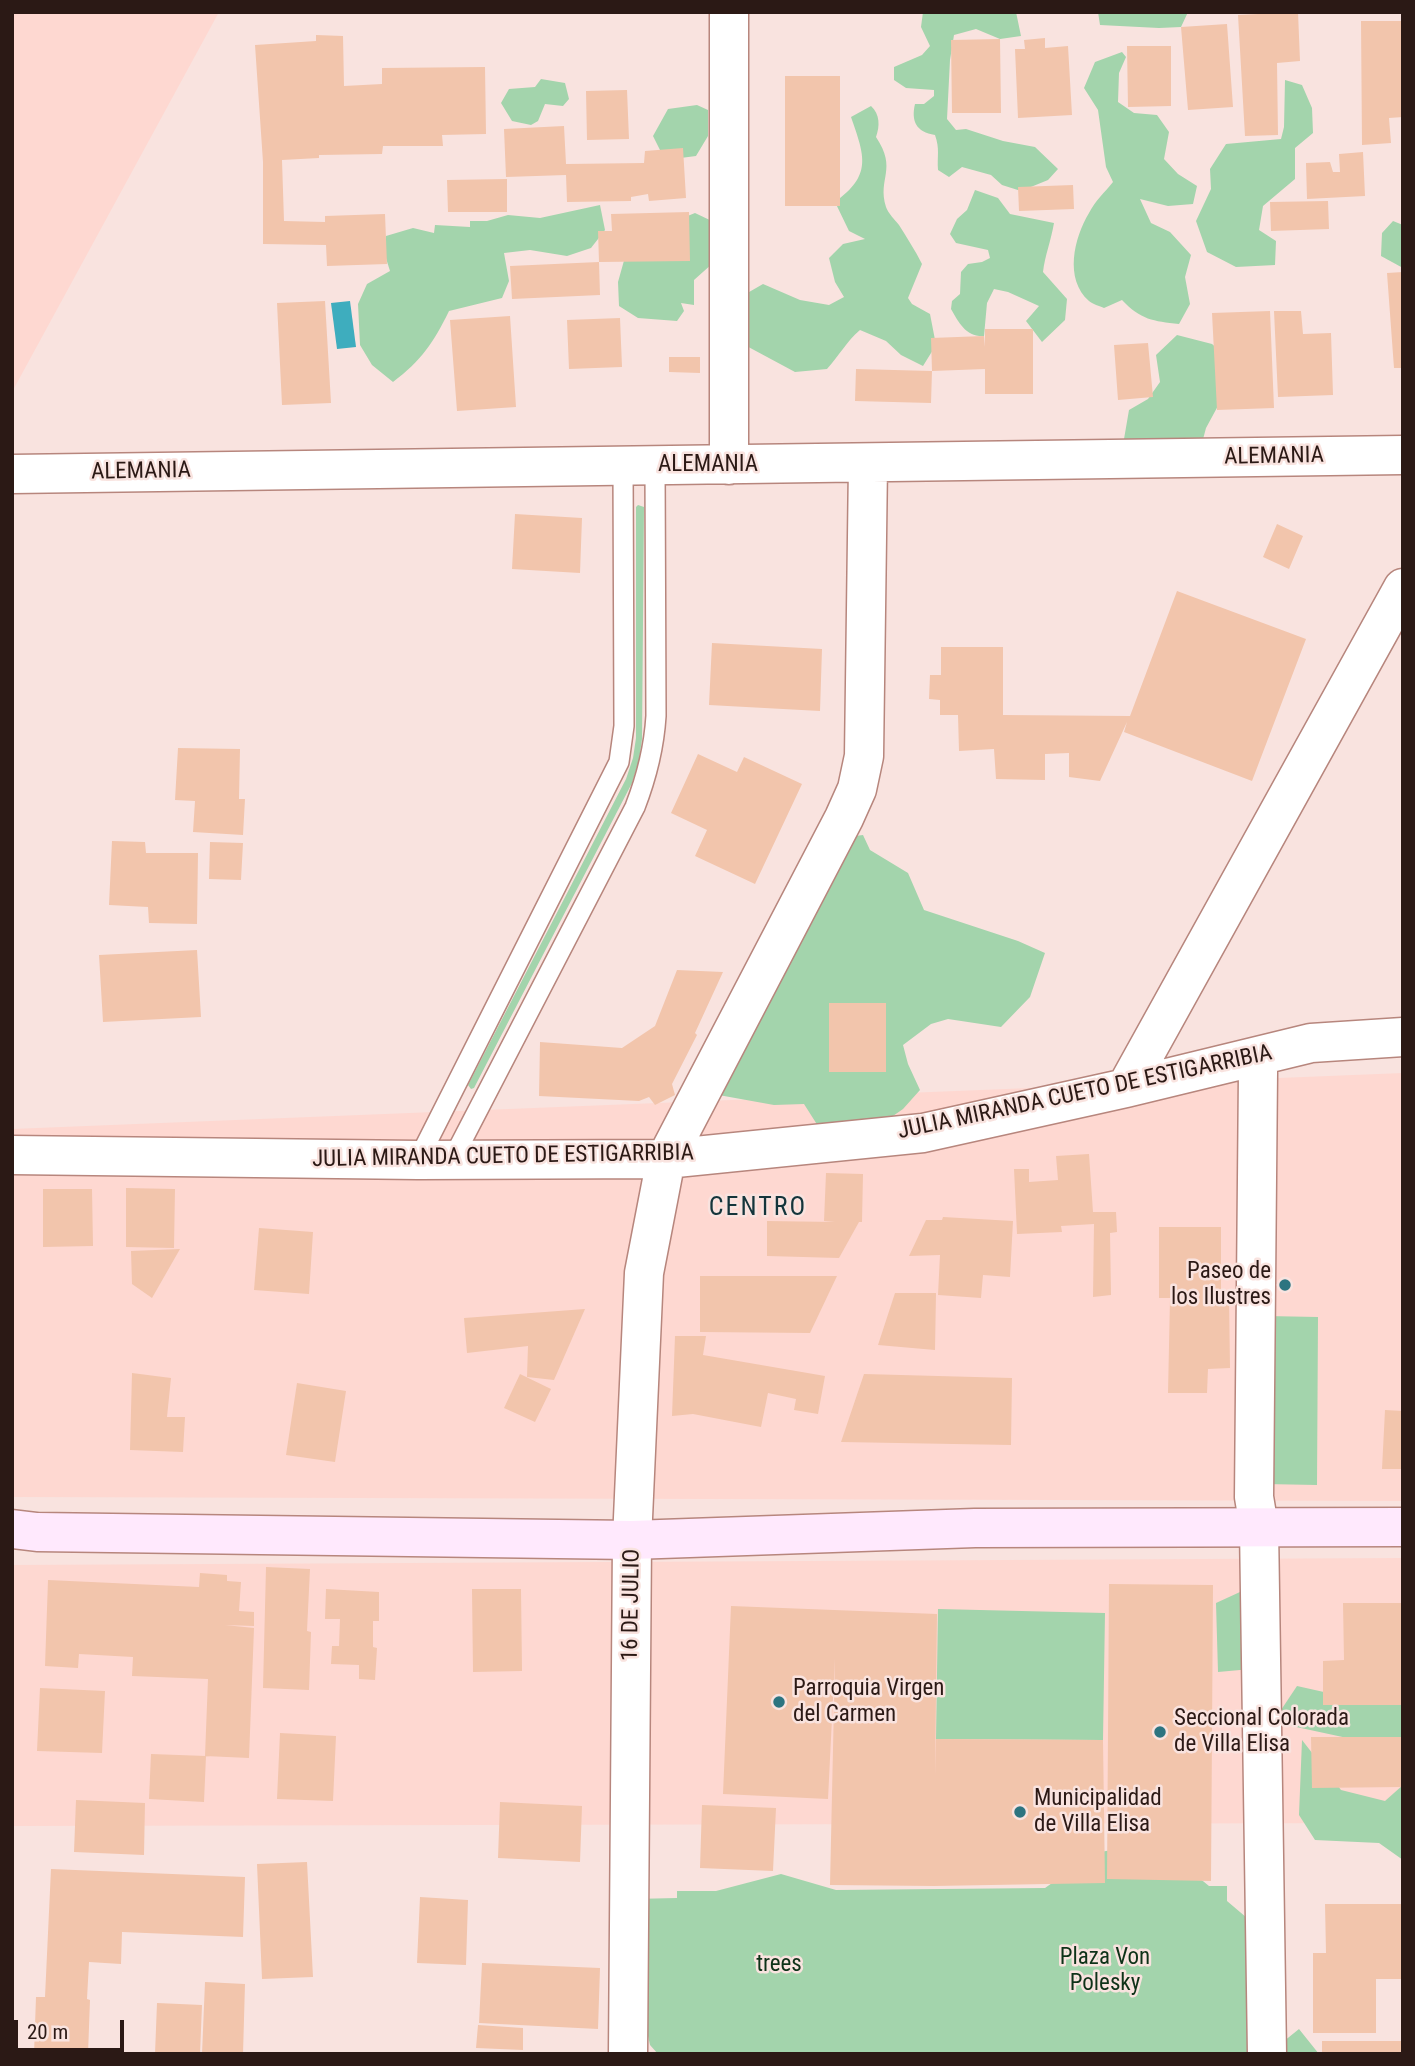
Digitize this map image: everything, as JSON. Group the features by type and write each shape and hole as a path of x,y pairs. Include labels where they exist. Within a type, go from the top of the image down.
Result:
{"main road":[{"path":"12,1530 632,1540 975,1528 1403,1527"}],"street":[{"path":"729,12 729,465"},
{"name":"ALEMANIA","path":"12,474 1403,455"},
{"name":"16 DE JULIO","path":"628,2054 632,1540 644,1273 666,1159 857,789 864,756 868,464"},
{"path":"12,474 12,494"},
{"path":"1126,1088 1403,588"},
{"name":"JULIA MIRANDA CUETO DE ESTIGARRIBIA","path":"12,1155 435,1160 666,1159 923,1133 1311,1044 1403,1037"},
{"path":"1256,1056 1254,1497 1259,1527 1267,2054"}],"lane":[{"path":"435,1160 619,762 624,726 639,466"},
{"path":"435,1160 635,807 646,779 654,746 656,716 639,466"}],"shaded area":[{"path":"12,12 219,12 12,392"},
{"path":"1403,1073 1403,1501 12,1497 12,1129"},
{"path":"1403,1558 1403,1823 12,1826 12,1565"}],"green space":[{"path":"923,12 1016,12 1021,36 1000,39 976,29 954,35 947,119 956,130 966,129 1003,141 1035,147 1058,169 1048,180 1021,191 1002,185 991,175 962,167 949,177 938,170 935,135 919,128 914,116 915,104 924,104 934,96 934,90 906,88 894,80 894,67 922,55 930,46 921,27"},
{"path":"1098,12 1188,12 1181,27 1159,28 1100,25"},
{"path":"1122,52 1126,57 1119,73 1118,102 1134,113 1157,115 1169,132 1164,159 1178,174 1197,186 1193,204 1168,206 1140,199 1151,223 1170,232 1191,255 1185,277 1190,304 1179,324 1148,318 1135,312 1122,300 1104,308 1094,304 1081,292 1076,281 1074,258 1079,234 1091,209 1113,182 1106,167 1098,110 1084,88 1095,62"},
{"path":"541,79 565,83 569,99 563,106 545,104 538,121 531,125 512,121 501,103 509,89 535,87"},
{"path":"1285,80 1302,85 1312,108 1313,133 1295,148 1295,179 1263,206 1259,230 1276,241 1275,265 1236,267 1207,252 1196,221 1211,189 1210,169 1226,144 1281,139 1284,127"},
{"path":"697,105 708,110 708,136 696,156 665,160 653,136 668,109"},
{"path":"871,106 878,120 876,137 886,158 886,207 922,264 908,298 912,304 930,314 936,345 923,366 901,355 886,341 860,330 827,369 795,372 741,343 737,299 763,284 800,300 829,305 844,297 835,282 829,258 843,244 865,239 849,231 835,202 855,183 862,164 860,143 851,117"},
{"path":"975,190 998,198 1010,214 1054,223 1043,272 1067,299 1065,320 1042,342 1026,321 1039,306 1008,292 994,289 987,303 984,336 968,332 951,309 952,301 960,294 961,272 968,264 990,258 988,250 956,243 950,234 957,219 967,210"},
{"path":"600,205 605,230 591,248 567,256 530,250 504,253 509,281 502,298 449,311 426,350 393,382 372,365 360,345 358,304 367,284 390,271 385,255 386,236 413,228 434,233 435,225 470,227 470,221 487,221 508,215 540,218"},
{"path":"695,213 716,223 722,255 694,280 694,305 681,303 684,311 677,321 638,318 619,306 618,282 625,257 680,219"},
{"path":"1393,221 1403,225 1403,268 1381,256 1382,233"},
{"path":"1177,335 1212,344 1219,350 1219,404 1206,428 1202,443 1143,458 1124,439 1129,410 1148,399 1160,382 1156,355"},
{"path":"638,505 644,507 642,739 639,760 632,783 474,1088 471,1089 468,1085 626,779 633,758 636,738"},
{"path":"863,835 870,850 908,873 924,910 1018,941 1045,953 1030,997 1001,1027 948,1019 931,1024 903,1045 920,1090 903,1109 860,1139 818,1126 804,1104 774,1105 713,1094 816,841"},
{"path":"1266,1316 1318,1317 1317,1485 1264,1484"},
{"path":"1240,1592 1257,1611 1251,1669 1218,1672 1216,1603"},
{"path":"938,1609 1105,1613 1103,1740 936,1739"},
{"path":"1297,1686 1364,1701 1403,1686 1403,1750 1273,1722"},
{"path":"1302,1740 1341,1790 1385,1801 1403,1785 1403,1860 1379,1843 1315,1840 1299,1815"},
{"name":"trees","path":"1128,1847 1187,1868 1209,1886 1227,1886 1227,1901 1260,1929 1261,2054 658,2054 650,2045 624,1926 633,1899 677,1898 677,1891 716,1891 781,1874 836,1890 1045,1888 1095,1853"},
{"path":"1299,2029 1319,2054 1268,2054"}],"water":[{"path":"350,301 356,347 337,349 331,303"}],"building":[{"path":"1298,12 1300,61 1277,63 1278,135 1245,136 1238,15"},
{"path":"1361,21 1403,21 1403,117 1389,118 1391,143 1362,145"},
{"path":"1227,24 1233,107 1188,110 1181,27"},
{"path":"316,35 343,36 344,86 382,84 382,68 485,67 486,134 442,135 443,146 383,146 382,154 319,155 319,158 282,160 284,221 325,222 325,216 385,214 387,264 327,266 326,245 263,244 263,162 255,45 316,41"},
{"path":"1045,38 1045,48 1068,46 1072,115 1018,118 1015,49 1025,49 1024,40"},
{"path":"1000,39 1001,113 952,113 951,40"},
{"path":"1127,46 1171,46 1171,106 1128,107"},
{"path":"785,76 840,76 840,206 785,206"},
{"path":"627,90 629,139 587,140 586,91"},
{"path":"564,126 566,164 644,163 645,151 683,148 686,198 649,201 648,194 631,197 631,201 567,202 566,175 506,177 504,129"},
{"path":"1363,152 1365,196 1307,199 1306,163 1330,162 1333,172 1340,172 1339,154"},
{"path":"507,179 507,212 448,212 447,180"},
{"path":"1073,185 1074,209 1019,211 1018,187"},
{"path":"1328,201 1329,229 1271,231 1270,202"},
{"path":"689,212 690,261 599,262 598,231 612,231 611,214"},
{"path":"599,262 600,295 512,299 510,266"},
{"path":"1403,272 1403,368 1394,368 1387,273"},
{"path":"325,301 331,403 282,405 277,303"},
{"path":"1270,311 1274,408 1217,410 1212,313"},
{"path":"1274,311 1301,311 1303,334 1331,333 1333,395 1278,397"},
{"path":"510,316 516,407 457,411 450,320"},
{"path":"620,318 622,367 569,369 567,320"},
{"path":"985,329 1033,329 1033,394 985,394 985,369 932,371 931,338 984,336 985,347"},
{"path":"1148,343 1153,397 1118,400 1114,345"},
{"path":"669,357 700,357 700,373 669,372"},
{"path":"856,369 932,371 931,403 855,401"},
{"path":"515,514 582,518 580,573 512,569"},
{"path":"1277,524 1303,536 1289,569 1263,557"},
{"path":"1177,591 1306,639 1252,781 1124,732 1127,722 1100,781 1069,777 1069,753 1045,754 1045,780 996,779 994,749 959,751 958,715 940,715 940,700 929,699 930,675 941,675 941,647 1003,647 1003,715 1130,716"},
{"path":"712,643 822,649 820,711 709,705"},
{"path":"178,748 240,749 239,799 245,799 243,835 193,832 195,801 175,800"},
{"path":"698,754 737,772 744,757 802,784 755,884 695,856 707,830 671,813"},
{"path":"112,841 145,842 146,853 198,853 197,924 149,923 148,907 109,905"},
{"path":"210,842 243,843 241,880 209,879"},
{"path":"197,950 201,1017 103,1022 99,955"},
{"path":"677,970 723,972 695,1033 697,1035 672,1084 675,1095 655,1105 649,1097 639,1101 539,1096 540,1042 622,1048 655,1026"},
{"path":"829,1003 886,1003 886,1072 829,1072"},
{"path":"1089,1154 1093,1212 1116,1212 1117,1232 1110,1233 1111,1295 1093,1297 1094,1224 1061,1226 1062,1232 1017,1234 1014,1169 1029,1169 1029,1182 1058,1180 1056,1156"},
{"path":"826,1173 863,1174 862,1222 859,1222 839,1258 767,1256 767,1221 835,1222 824,1221"},
{"path":"126,1188 175,1189 174,1248 126,1247"},
{"path":"43,1189 92,1189 93,1246 43,1247"},
{"path":"943,1217 1013,1221 1010,1277 983,1275 981,1298 938,1295 940,1255 909,1256 926,1220 942,1220"},
{"path":"1159,1227 1221,1227 1221,1298 1229,1298 1230,1368 1208,1369 1207,1393 1168,1393 1170,1299 1180,1298 1159,1298"},
{"path":"259,1228 313,1232 309,1294 254,1290"},
{"path":"180,1249 152,1298 132,1284 131,1251"},
{"path":"700,1276 837,1276 810,1333 700,1332"},
{"path":"895,1293 936,1293 935,1350 878,1345"},
{"path":"585,1309 554,1380 527,1377 528,1346 467,1353 464,1318"},
{"path":"675,1336 706,1336 703,1355 825,1376 818,1414 794,1410 796,1399 768,1393 761,1427 693,1414 672,1416"},
{"path":"132,1373 171,1378 167,1417 185,1417 183,1452 130,1450"},
{"path":"520,1374 551,1389 535,1422 504,1408"},
{"path":"864,1374 1012,1378 1011,1445 841,1442"},
{"path":"297,1383 346,1391 335,1462 286,1455"},
{"path":"1385,1410 1403,1411 1403,1469 1382,1469"},
{"path":"266,1567 310,1569 307,1631 311,1632 309,1690 263,1688"},
{"path":"200,1573 227,1575 227,1581 241,1582 239,1611 254,1612 254,1626 225,1625 254,1628 249,1758 205,1756 208,1679 132,1676 133,1657 79,1654 78,1668 45,1666 48,1580 199,1587"},
{"name":"Seccional Colorada de Villa Elisa","path":"1109,1584 1213,1585 1211,1881 1107,1879"},
{"path":"326,1589 379,1592 379,1621 373,1621 373,1647 377,1648 375,1680 359,1679 359,1665 331,1664 332,1646 339,1646 340,1619 325,1619"},
{"path":"472,1589 521,1589 522,1671 473,1672"},
{"path":"1343,1603 1403,1603 1403,1705 1323,1705 1323,1661 1344,1660"},
{"path":"731,1606 937,1614 935,1776 936,1739 1103,1740 1105,1883 830,1885 835,1658 828,1799 723,1794"},
{"path":"40,1688 105,1691 102,1753 37,1751"},
{"path":"280,1733 336,1736 333,1801 277,1799"},
{"path":"1311,1737 1401,1737 1402,1787 1312,1788"},
{"path":"151,1754 206,1756 204,1802 149,1799"},
{"path":"76,1800 145,1803 144,1855 74,1852"},
{"path":"500,1802 582,1806 580,1862 498,1858"},
{"path":"702,1805 776,1808 773,1871 700,1868"},
{"path":"307,1862 313,1977 262,1979 257,1864"},
{"path":"51,1869 245,1877 243,1937 122,1932 121,1964 89,1962 88,2054 34,2054 36,1997 45,1997"},
{"path":"420,1897 468,1900 466,1965 417,1963"},
{"path":"1325,1904 1403,1904 1403,1979 1376,1979 1376,2033 1313,2033 1313,1953 1326,1953"},
{"path":"482,1963 600,1968 598,2029 479,2023"},
{"path":"205,1982 245,1984 243,2054 202,2054"},
{"path":"157,2003 202,2005 200,2054 155,2054"},
{"path":"478,2025 523,2028 523,2050 476,2048"},
{"path":"1322,2041 1403,2041 1403,2054 1322,2054"}],"place":[{"name":"Paseo de los Ilustres","path":"1285,1285"},
{"name":"Parroquia Virgen del Carmen","path":"779,1702"},
{"name":"Seccional Colorada de Villa Elisa","path":"1160,1732"},
{"name":"Municipalidad de Villa Elisa","path":"1020,1812"}],"district":[{"name":"CENTRO","path":"758,1208"}],"park label":[{"name":"Plaza Von Polesky","path":"1105,1971"}]}
